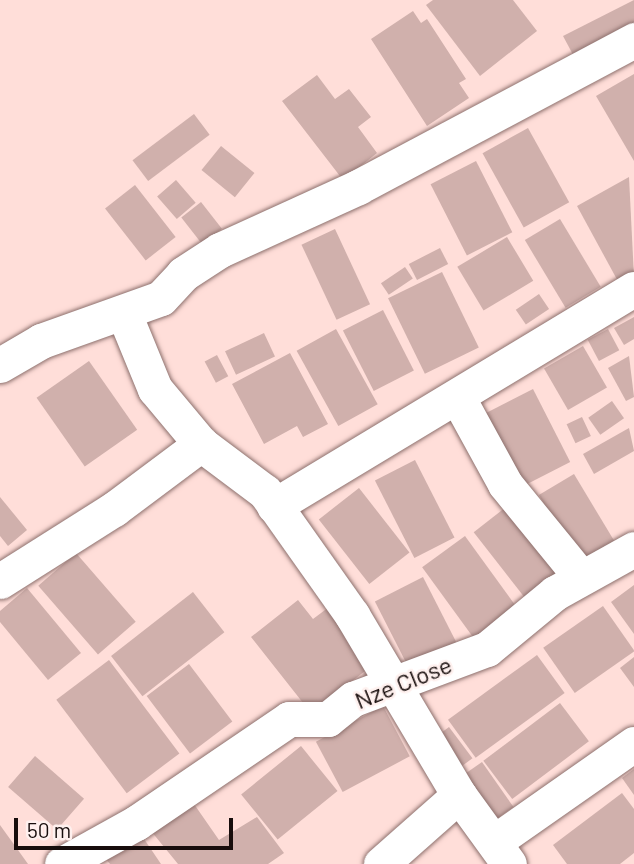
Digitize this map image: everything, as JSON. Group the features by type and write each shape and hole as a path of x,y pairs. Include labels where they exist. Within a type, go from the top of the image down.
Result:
{"street":[{"path":"0,365 41,341 125,316 161,298 183,274 220,250 358,187 634,40"},
{"path":"274,506 458,398 634,289"},
{"path":"125,316 155,389 201,444 265,492 396,682 459,794 501,853 634,744"},
{"path":"458,398 505,484 580,576"},
{"path":"0,581 114,509 201,444"},
{"name":"Nze Close","path":"62,864 136,823 289,719 315,724 396,682 487,649 580,576 634,549"},
{"path":"381,864 459,794"}],"building":[{"path":"433,0 513,0 537,31 480,76 426,5"},
{"path":"634,0 634,34 578,64 563,36"},
{"path":"413,11 421,23 427,19 466,79 459,83 469,98 427,126 371,39"},
{"path":"634,74 634,161 596,96"},
{"path":"317,75 335,99 349,89 371,117 358,127 377,153 343,180 282,101"},
{"path":"194,114 210,135 148,181 133,160"},
{"path":"528,128 569,202 524,228 483,153"},
{"path":"221,146 254,173 235,197 201,170"},
{"path":"476,161 512,232 467,255 431,184"},
{"path":"629,177 634,277 620,285 577,206"},
{"path":"176,180 196,203 177,219 157,196"},
{"path":"135,185 176,237 146,260 105,208"},
{"path":"201,202 222,229 202,244 181,217"},
{"path":"560,219 601,287 566,308 525,240"},
{"path":"335,229 370,304 337,320 301,245"},
{"path":"507,237 533,281 484,311 457,267"},
{"path":"440,248 448,264 417,280 409,264"},
{"path":"405,267 413,279 389,295 381,283"},
{"path":"442,272 479,347 425,374 388,298"},
{"path":"539,294 549,309 526,325 516,310"},
{"path":"383,310 414,371 374,391 343,330"},
{"path":"634,317 634,339 624,345 614,328"},
{"path":"336,329 378,404 338,426 297,351"},
{"path":"608,329 619,350 599,361 588,340"},
{"path":"264,333 275,357 236,375 225,351"},
{"path":"583,346 607,388 568,410 544,368"},
{"path":"290,353 328,424 303,437 297,426 264,444 232,384"},
{"path":"217,355 228,376 216,383 205,362"},
{"path":"629,356 634,397 626,401 608,368"},
{"path":"89,361 137,430 85,467 37,398"},
{"path":"533,389 570,462 515,490 478,417"},
{"path":"612,401 624,418 600,435 588,418"},
{"path":"582,417 591,436 575,443 567,424"},
{"path":"629,428 634,451 594,474 583,454"},
{"path":"415,460 454,538 414,558 375,480"},
{"path":"574,474 614,541 579,562 539,495"},
{"path":"359,488 409,553 369,584 319,519"},
{"path":"0,497 27,530 8,546 0,536"},
{"path":"506,507 558,573 525,598 474,532"},
{"path":"465,536 519,610 476,642 422,567"},
{"path":"76,553 136,622 98,654 38,586"},
{"path":"423,577 458,646 410,670 375,602"},
{"path":"634,585 634,634 611,602"},
{"path":"27,588 81,653 48,680 0,622 0,611"},
{"path":"193,592 224,632 142,696 111,656"},
{"path":"298,600 313,619 329,607 374,664 311,713 251,637"},
{"path":"603,606 634,651 575,693 543,648"},
{"path":"537,655 565,693 476,758 448,720"},
{"path":"634,657 634,687 620,668"},
{"path":"109,660 179,753 127,793 56,700"},
{"path":"189,664 232,722 190,753 147,696"},
{"path":"560,703 589,741 512,799 483,761"},
{"path":"383,706 410,756 343,792 316,742"},
{"path":"449,727 472,758 458,769 435,738"},
{"path":"301,746 338,791 278,840 241,794"},
{"path":"35,756 84,799 57,830 8,787"},
{"path":"482,762 514,807 493,821 462,776"},
{"path":"634,769 634,795 622,778"},
{"path":"622,793 634,809 634,853 620,864 567,864 553,845"},
{"path":"194,804 219,840 257,817 284,853 268,864 178,864 151,831"},
{"path":"0,825 28,864 0,864"},
{"path":"140,833 161,864 110,864 105,858"}]}
